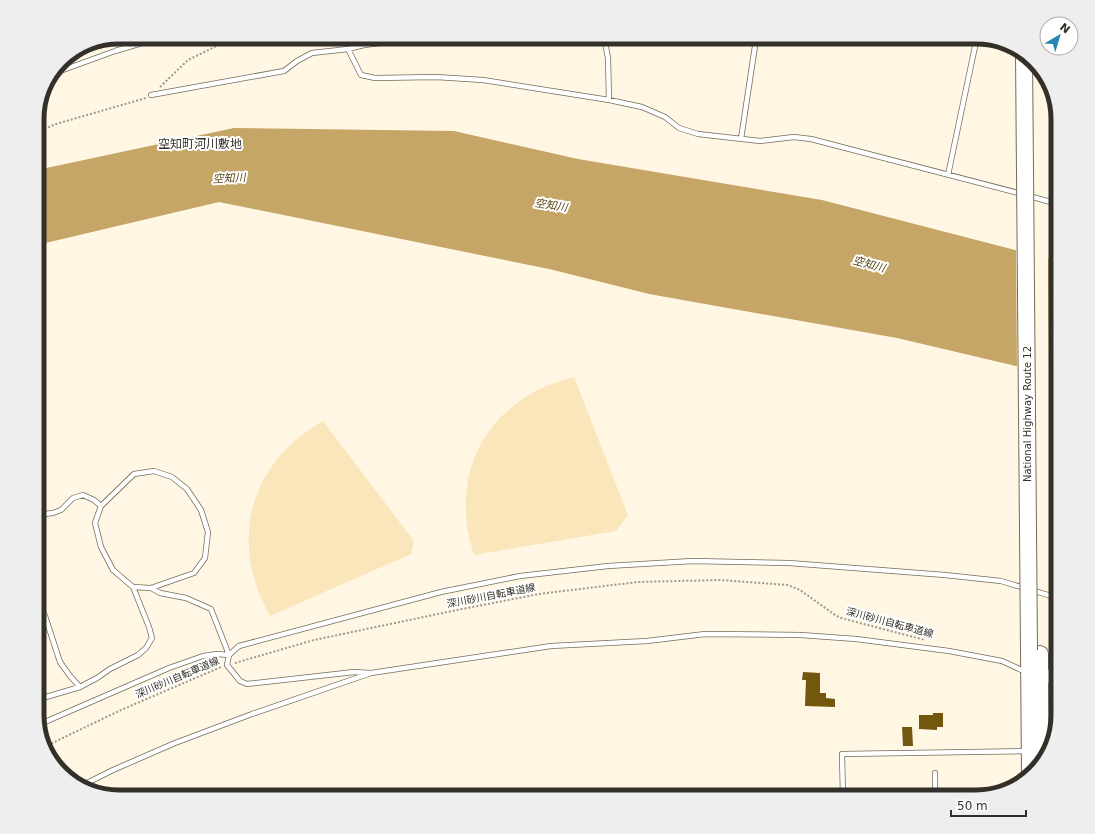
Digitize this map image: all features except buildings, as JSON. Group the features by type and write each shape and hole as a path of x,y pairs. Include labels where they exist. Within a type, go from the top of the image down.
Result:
{"highway":[{"name":"National Highway Route 12","path":"1024,61 1035,652"},
{"name":"National Highway Route 12","path":"1030,767 1035,674 1035,73"},
{"name":"National Highway Route 12","path":"1035,674 1040,754"}],"main road":[{"path":"1035,674 1051,677"}],"lane":[{"path":"61,71 139,44"},
{"path":"151,95 267,75 284,71 297,60 312,53 348,49 372,44"},
{"path":"605,44 608,58 609,100"},
{"path":"741,139 756,44"},
{"path":"948,174 976,44"},
{"path":"348,49 361,75 375,78 436,77 483,80 609,100 642,107 666,117 679,128 698,134 760,141 794,137 811,139 1051,202"},
{"path":"44,698 80,686 97,678 114,666 138,655 146,648 152,638 149,627 132,587 113,570 101,547 95,523 101,506 134,474 154,471 172,477 187,489 201,510 208,532 205,558 194,573 151,588 132,587"},
{"path":"44,514 54,514 61,510 73,498 83,495 94,500 101,506"},
{"path":"371,673 354,672 247,684 240,681 227,665 230,655 239,646 441,592 520,576 608,566 693,561 789,563 946,575 1001,581 1051,596"},
{"path":"151,588 160,593 186,598 211,609 230,655"},
{"path":"44,614 60,662 70,676 80,686"},
{"path":"87,783 175,743 252,714 371,673 551,646 647,641 705,634 802,635 856,639 949,651 1002,661 1035,674"},
{"path":"44,722 162,671 203,656 217,654 230,655"},
{"path":"842,790 842,754 1030,751"},
{"path":"935,773 935,790"}],"path":[{"path":"44,129 151,95 188,60 221,44"},
{"name":"深川砂川自転車道線","path":"50,743 121,710 227,665 314,640 538,594 638,582 720,580 788,585 800,590 841,618 930,641"}],"shaded area":[{"path":"574,377 628,515 616,531 474,555 467,524 466,495 471,468 482,443 497,421 518,402 544,387"},
{"path":"323,421 414,541 411,554 270,616 257,588 250,560 249,533 253,506 263,482 278,459 298,438"}],"water":[{"name":"空知川","path":"234,128 454,131 578,159 822,200 1051,259 1051,374 897,338 649,294 549,269 219,202 44,243 44,169"}],"pier":[{"path":"1016,249 1048,257 1049,376 1017,368"}],"district":[{"name":"空知町河川敷地","path":"200,144"}]}
